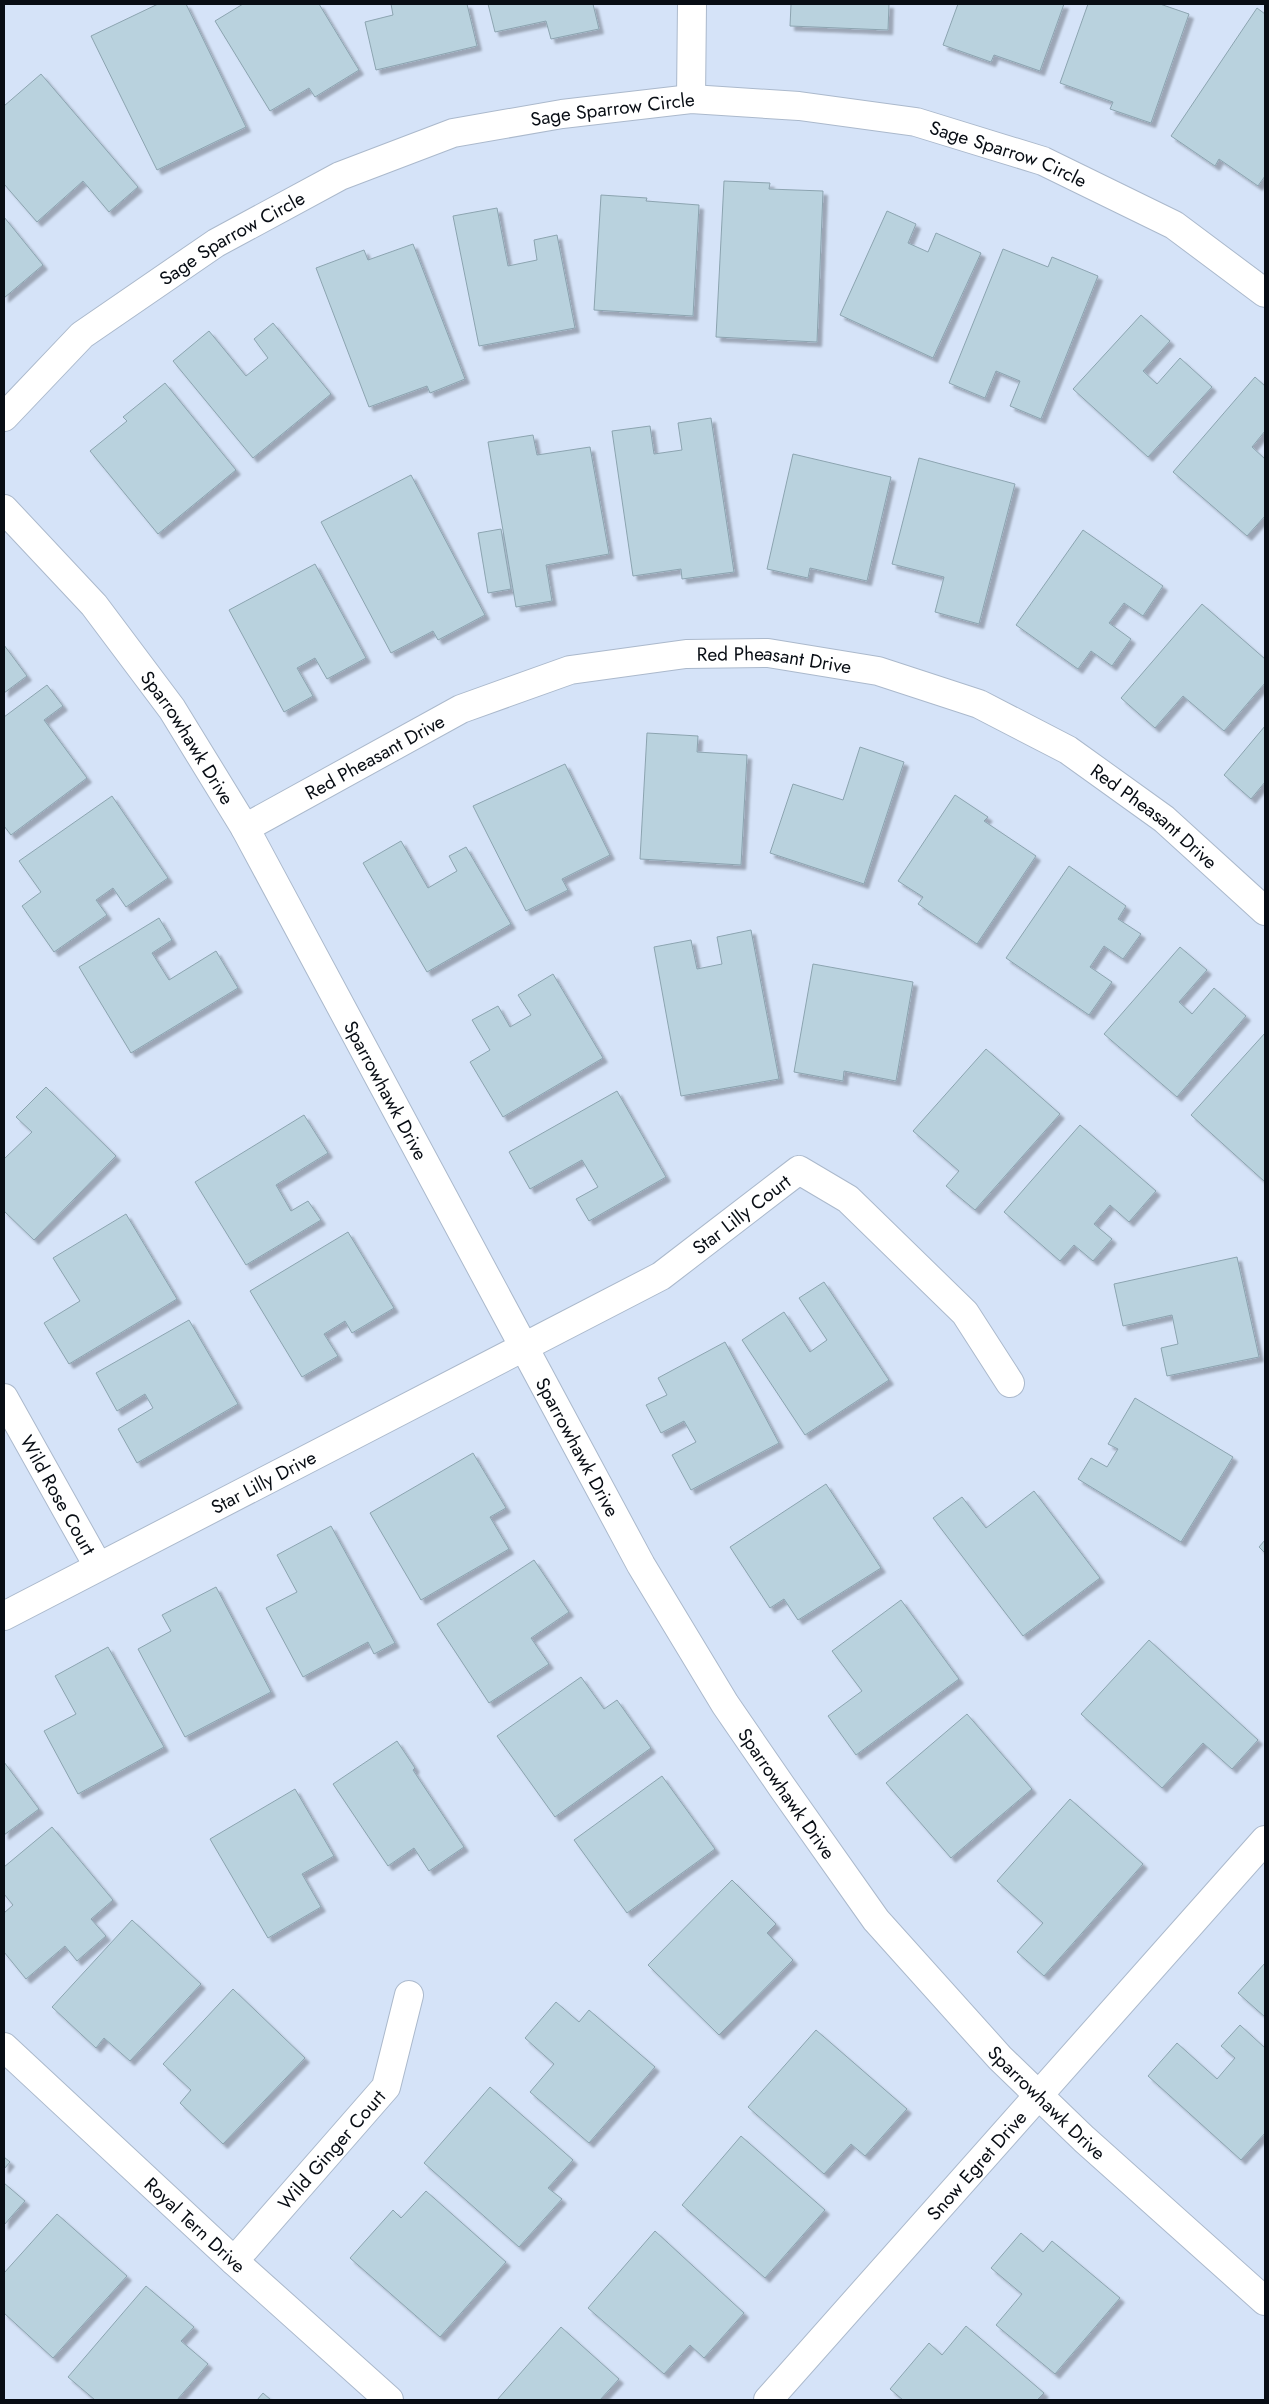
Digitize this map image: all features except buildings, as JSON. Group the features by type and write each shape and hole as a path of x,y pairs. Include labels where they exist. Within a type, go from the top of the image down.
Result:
{"street":[{"path":"691,99 692,4"},
{"name":"Sage Sparrow Circle","path":"4,417 82,335 216,243 340,176 453,133 562,114 691,99 799,106 916,122 1043,161 1174,224 1265,293"},
{"name":"Sparrowhawk Drive","path":"4,509 100,612 172,709 245,828 641,1565 730,1711 876,1920 1000,2058 1265,2301"},
{"name":"Red Pheasant Drive","path":"245,828 461,709 570,670 686,654 768,653 878,671 979,704 1068,750 1164,819 1265,911"},
{"name":"Star Lilly Court","path":"524,1347 661,1276 799,1170 848,1199 966,1313 1010,1383"},
{"name":"Star Lilly Drive","path":"4,1616 524,1347"},
{"name":"Wild Rose Court","path":"4,1398 98,1566"},
{"name":"Snow Egret Drive","path":"768,2400 1265,1840"},
{"name":"Wild Ginger Court","path":"234,2261 386,2087 409,1995"},
{"name":"Royal Tern Drive","path":"4,2047 234,2261 389,2400"}]}
